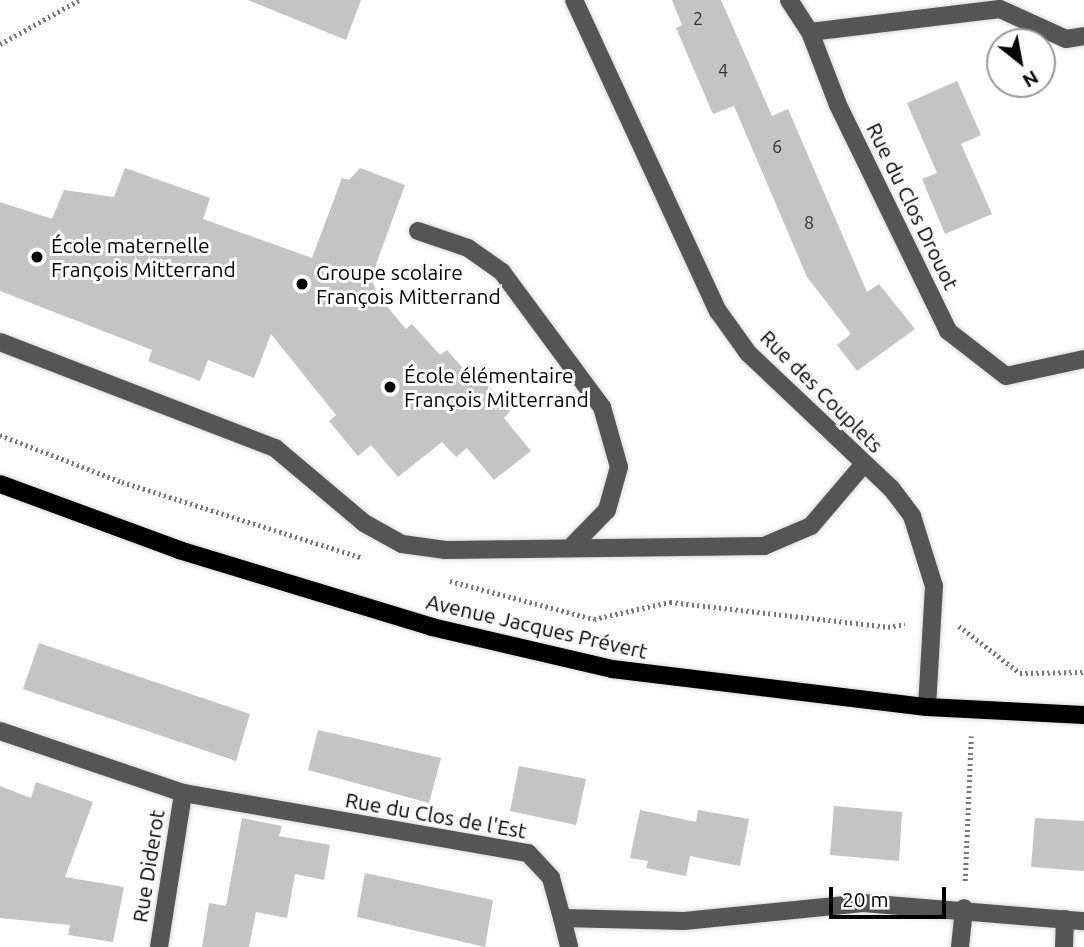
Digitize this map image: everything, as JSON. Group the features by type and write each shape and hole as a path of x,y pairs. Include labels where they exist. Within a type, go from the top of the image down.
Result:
{"main road":[{"name":"Avenue Jacques Prévert","path":"0,484 179,550 432,627 612,670 927,707 1084,715"}],"street":[{"name":"Rue des Couplets","path":"574,0 719,311 748,353 863,465 891,488 924,544 935,623 927,707"},
{"name":"Rue du Clos Drouot","path":"789,0 810,32 838,105 948,331 1006,376 1084,359"},
{"path":"810,32 1000,9 1066,39 1084,36"},
{"path":"418,232 468,248 502,272 602,407 619,467 607,510 573,545"},
{"path":"0,342 275,448 364,523 402,544 446,550 573,545 764,546 811,526 863,465"},
{"name":"Rue du Clos de l'Est","path":"0,731 183,793 528,853 551,878 569,947"},
{"name":"Rue Diderot","path":"159,947 183,793"},
{"path":"562,918 684,920 863,903 964,908 1084,921"},
{"path":"960,947 964,908"},
{"path":"1064,947 1065,919"}],"path":[{"path":"0,44 79,0"},
{"path":"964,908 972,711"}],"building":[{"path":"248,0 361,0 346,40"},
{"path":"672,0 721,0 772,116 788,109 867,292 879,284 915,329 857,371 837,345 851,334 807,277 734,106 713,114 676,28 682,25"},
{"path":"957,81 981,135 961,144 992,214 945,234 922,179 937,173 907,103"},
{"path":"125,168 210,198 203,219 312,258 342,178 349,180 360,168 405,185 371,278 379,297 406,329 412,324 440,355 447,350 474,381 481,377 510,411 504,418 531,451 494,480 467,448 456,457 442,442 398,477 371,445 358,456 329,421 336,415 271,334 254,378 208,360 200,381 148,361 152,350 0,291 0,202 52,219 64,190 114,197"},
{"path":"39,643 250,714 236,761 23,689"},
{"path":"318,730 441,758 429,803 308,770"},
{"path":"519,766 586,779 576,825 510,811"},
{"path":"36,782 93,802 65,877 124,887 113,942 68,935 70,925 0,918 0,786 31,798"},
{"path":"834,806 902,812 899,861 830,855"},
{"path":"640,810 696,822 698,810 749,819 740,866 690,856 686,876 646,868 648,861 630,858"},
{"path":"242,818 282,826 279,836 330,845 324,880 295,874 287,918 256,912 249,947 202,947 209,903 226,906"},
{"path":"1035,818 1084,821 1084,871 1031,867"},
{"path":"365,873 493,900 485,947 357,917"}],"place":[{"name":"École maternelle François Mitterrand","path":"37,257"},
{"name":"Groupe scolaire François Mitterrand","path":"302,284"},
{"name":"École élémentaire François Mitterrand","path":"390,387"}]}
